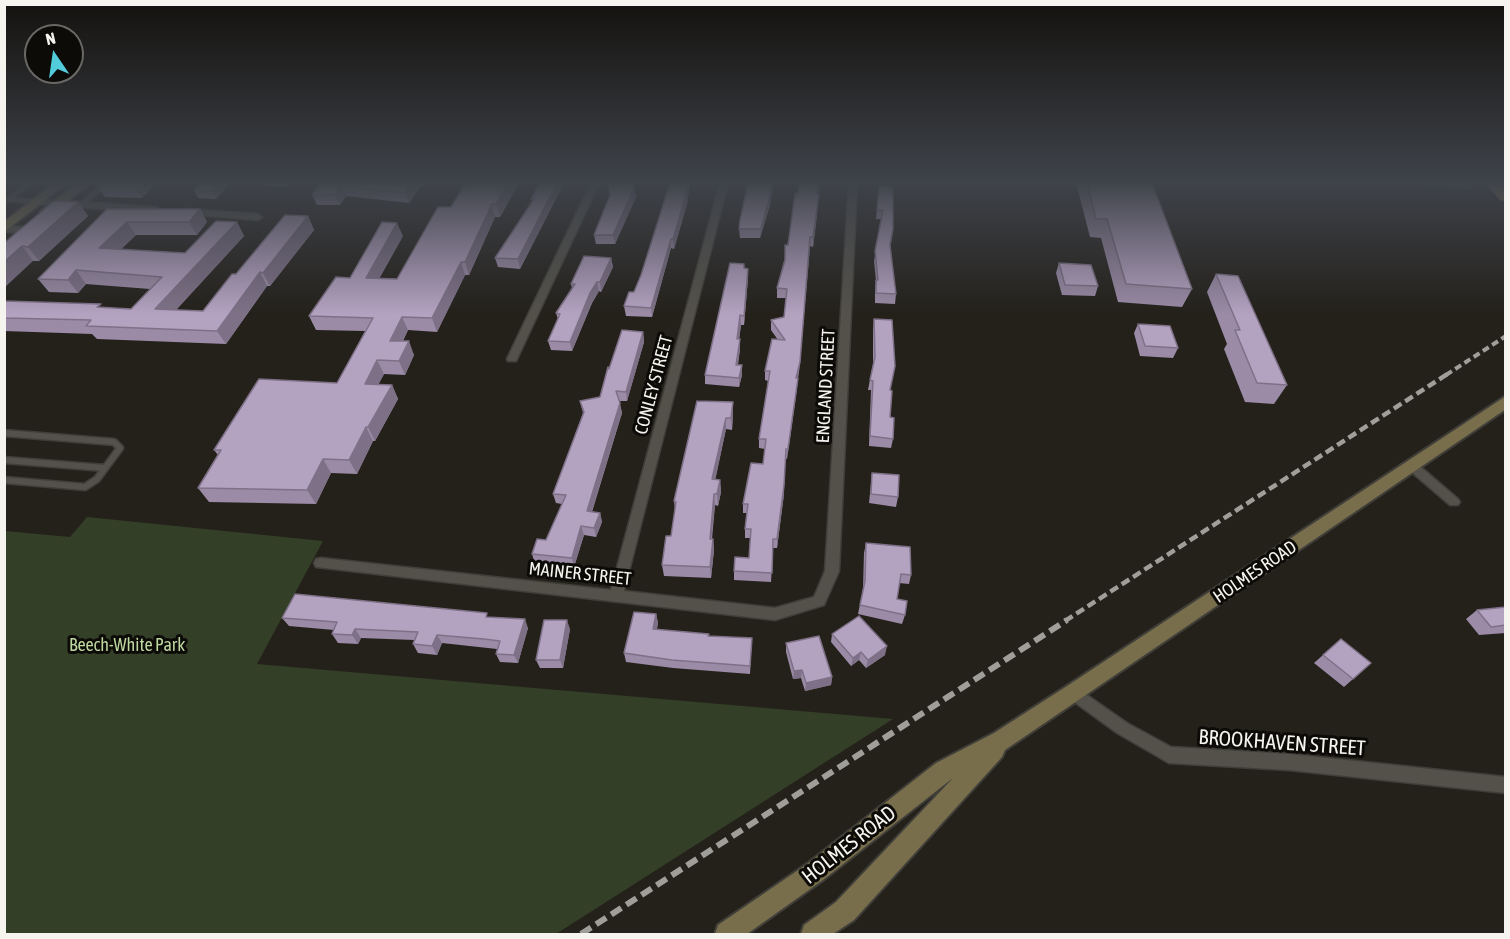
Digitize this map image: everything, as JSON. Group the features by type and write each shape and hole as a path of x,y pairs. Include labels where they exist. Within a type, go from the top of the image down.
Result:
{"main road":[{"path":"11,241 27,227"},
{"name":"HOLMES ROAD","path":"728,934 815,872 944,771 1002,740 1074,693 1506,401"},
{"name":"HOLMES ROAD","path":"813,934 845,911 1002,740"}],"street":[{"path":"512,359 574,227"},
{"name":"CONLEY STREET","path":"616,596 713,227"},
{"name":"ENGLAND STREET","path":"825,588 832,571 851,227"},
{"path":"4,228 23,230"},
{"path":"1412,466 1454,502"},
{"name":"MAINER STREET","path":"321,563 775,614 819,601 825,588"},
{"name":"BROOKHAVEN STREET","path":"1074,693 1122,728 1169,755 1289,762 1506,785"}],"lane":[{"path":"4,433 114,442 120,447 98,479 85,487 4,480"},
{"path":"4,460 105,468"}],"green space":[{"name":"Beech-White Park","path":"87,517 323,541 257,664 893,719 556,934 5,934 5,531 70,537"}],"building":[{"path":"23,227 50,227 28,247 22,246 4,262 4,243"},
{"path":"89,227 122,227 99,248 185,253 210,227 232,227 155,309 203,311 232,274 236,274 275,227 299,227 263,273 260,272 217,331 86,326 91,320 4,318 4,301 101,304 97,307 131,309 162,277 76,270 68,280 38,279"},
{"path":"379,227 395,227 366,278 397,279 427,227 481,227 465,262 461,262 432,318 402,317 390,341 409,341 399,361 377,360 365,384 392,385 349,460 323,459 307,490 198,488 221,450 214,450 259,379 337,383 373,318 309,316 336,277 350,278"},
{"path":"516,227 535,227 518,259 495,258"},
{"path":"597,227 617,227 613,235 594,235"},
{"path":"656,227 677,227 651,308 624,306 629,292 634,292"},
{"path":"739,227 762,227 761,229 739,229"},
{"path":"790,227 814,227 813,237 810,237 800,362 788,449 786,449 777,539 773,539 772,573 734,571 735,557 749,558 751,529 745,529 748,504 743,504 751,463 763,464 766,439 759,439 770,371 765,371 772,339 785,340 771,320 784,317 787,289 777,288 785,260 785,245 788,245"},
{"path":"880,227 893,227 890,245 896,294 876,293 876,280 878,280 875,251"},
{"path":"1109,227 1169,227 1192,289 1126,284"},
{"path":"584,256 611,258 600,282 597,282 590,293 570,342 548,341 560,314 556,313 575,284 571,284"},
{"path":"730,263 744,264 744,268 748,269 744,316 740,315 737,339 740,339 736,365 742,365 739,378 705,375"},
{"path":"1059,263 1091,265 1098,286 1065,285"},
{"path":"1216,274 1238,276 1287,385 1257,383 1235,330 1240,330"},
{"path":"874,319 892,320 895,366 890,390 892,391 890,417 894,418 893,439 870,436 873,381 870,380 875,357"},
{"path":"1138,324 1170,326 1178,348 1145,346"},
{"path":"622,330 643,332 626,392 616,391 620,403 587,511 600,513 594,528 581,526 572,558 532,554 537,539 546,540 566,495 553,494 584,412 580,401 600,397"},
{"path":"697,401 733,402 731,418 726,418 712,479 720,480 717,494 714,494 710,567 662,565 666,536 671,536 676,502 674,501"},
{"path":"872,473 899,475 898,497 871,494"},
{"path":"866,543 910,547 911,575 901,574 897,599 907,601 905,615 860,605 865,581"},
{"path":"295,594 487,613 486,617 525,619 514,655 496,654 500,641 437,635 432,646 413,644 418,632 355,629 352,635 332,634 337,622 282,618"},
{"path":"1506,607 1506,625 1491,627 1477,610"},
{"path":"634,612 656,614 653,629 709,634 708,636 752,638 750,666 672,660 624,653"},
{"path":"859,616 887,646 868,660 861,652 853,658 832,634"},
{"path":"544,620 567,620 560,660 536,660"},
{"path":"819,636 832,677 806,683 802,670 794,671 786,643"},
{"path":"1341,639 1371,663 1353,679 1323,655"}],"railway":[{"path":"1446,375 1506,336"},
{"path":"1065,621 1449,373"},
{"path":"581,934 1067,620"}]}
